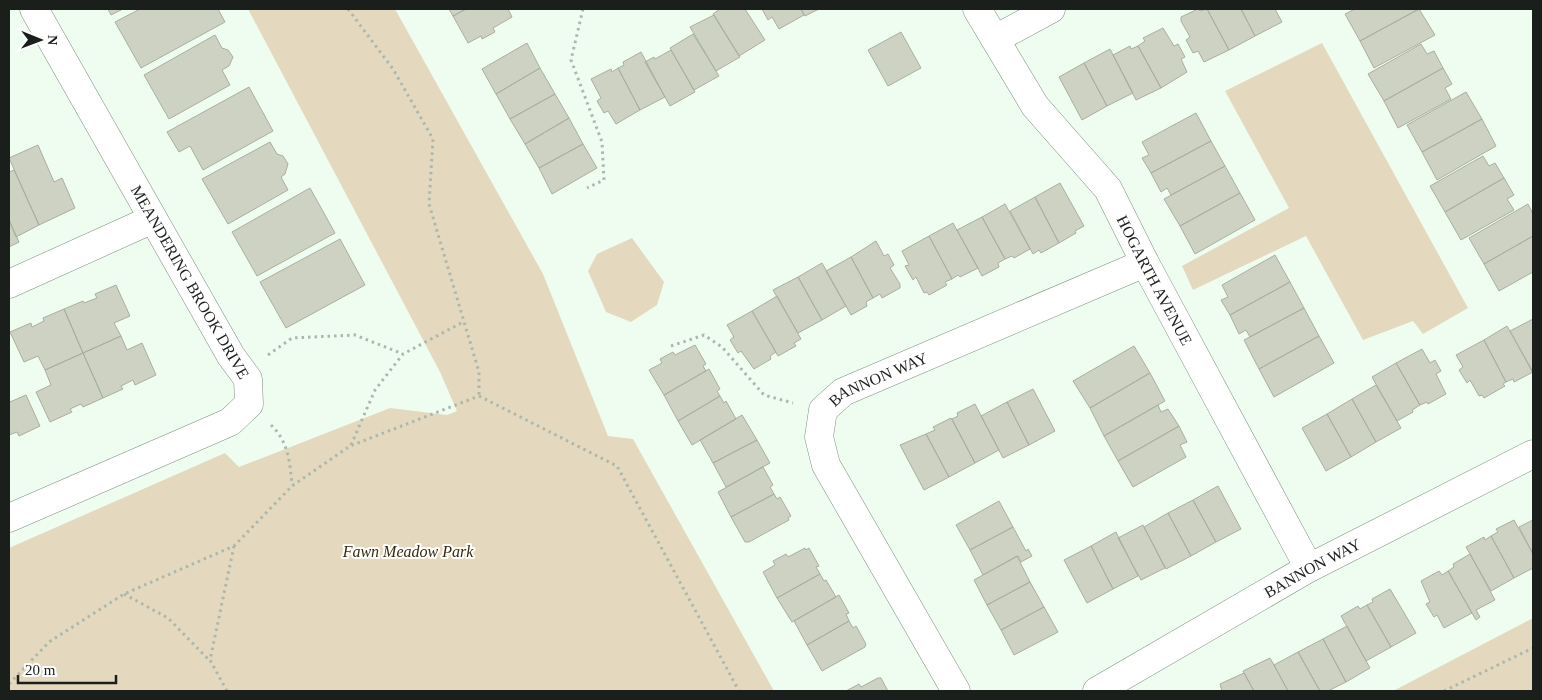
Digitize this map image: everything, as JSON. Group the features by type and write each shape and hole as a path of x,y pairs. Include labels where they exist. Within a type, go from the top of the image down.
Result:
{"street":[{"name":"MEANDERING BROOK DRIVE","path":"34,9 153,219 248,379 249,404"},
{"name":"HOGARTH AVENUE","path":"977,9 1035,106 1108,189 1145,263 1309,568"},
{"path":"995,39 1051,9"},
{"path":"9,284 153,219"},
{"name":"BANNON WAY","path":"956,691 826,465 819,437 823,410 843,392 1145,263"},
{"path":"9,518 230,422 249,404"},
{"name":"BANNON WAY","path":"1096,691 1309,568 1533,454"}],"path":[{"path":"348,9 393,69 433,139 430,204 479,372 479,396"},
{"path":"583,9 570,60 602,142 604,180 587,188"},
{"path":"350,446 375,390 404,354 463,322"},
{"path":"672,346 704,334 722,347 764,395 823,410"},
{"path":"242,370 292,338 355,335 404,354"},
{"path":"9,684 49,642 124,594 234,546 292,486 350,446 479,396 617,466 738,691"},
{"path":"249,404 282,435 290,460 292,486"},
{"path":"210,660 234,546"},
{"path":"124,594 168,618 210,660 227,691"},
{"path":"1444,691 1533,648"}],"green space":[{"name":"Fawn Meadow Park","path":"248,9 395,9 543,274 608,436 633,439 774,691 9,691 9,548 225,453 239,467 390,408 447,415 457,411 440,372"},
{"path":"1322,43 1468,308 1423,334 1413,321 1363,340 1306,236 1193,290 1182,266 1289,208 1225,91"},
{"path":"632,238 664,282 657,305 631,322 606,312 588,271 597,254"},
{"path":"1533,618 1533,691 1393,691"}],"building":[{"path":"108,9 123,9 111,15"},
{"path":"140,9 218,9 225,22 141,68 115,22"},
{"path":"449,9 466,9 453,16"},
{"path":"466,9 508,9 512,17 493,28 495,32 482,39 481,36 468,43 453,16"},
{"path":"720,9 745,9 765,40 739,56 713,14"},
{"path":"762,9 801,9 804,15 779,29 772,17 768,20"},
{"path":"801,9 819,9 805,16"},
{"path":"1198,9 1200,11 1207,9 1229,50 1204,62 1198,51 1193,53 1186,40 1190,37 1181,21 1181,17"},
{"path":"1207,9 1241,9 1255,36 1229,50"},
{"path":"1241,9 1275,9 1282,22 1255,36"},
{"path":"1355,9 1419,9 1360,41 1345,14"},
{"path":"1419,9 1435,35 1374,68 1360,41"},
{"path":"714,15 740,57 716,71 690,27"},
{"path":"1163,28 1174,46 1178,44 1185,57 1181,59 1187,72 1161,88 1138,46 1145,41 1143,38"},
{"path":"901,32 921,68 888,86 868,50"},
{"path":"693,34 719,76 694,90 670,48"},
{"path":"215,35 222,48 228,50 233,57 229,66 222,70 230,85 169,119 144,75"},
{"path":"527,43 540,68 496,94 482,69"},
{"path":"1421,44 1427,54 1434,51 1443,68 1384,101 1368,74"},
{"path":"1130,46 1131,49 1138,46 1161,88 1136,100 1113,55"},
{"path":"1110,49 1133,93 1107,106 1084,63"},
{"path":"671,50 695,92 670,106 645,62"},
{"path":"641,52 665,97 640,110 618,68 624,65 623,62"},
{"path":"1084,63 1107,106 1082,120 1059,77"},
{"path":"540,68 555,94 510,119 496,94"},
{"path":"618,68 640,110 616,124 608,111 604,113 597,101 601,98 591,79 611,69 612,72"},
{"path":"1443,68 1452,84 1445,88 1451,99 1398,128 1384,101"},
{"path":"249,87 273,131 203,170 190,146 179,152 167,132"},
{"path":"1466,92 1482,119 1422,152 1407,125"},
{"path":"555,94 569,118 525,144 510,119"},
{"path":"1196,113 1211,141 1151,173 1142,158 1149,155 1142,142"},
{"path":"569,118 583,144 539,168 525,144"},
{"path":"1482,119 1496,146 1437,180 1422,152"},
{"path":"1211,141 1225,166 1171,195 1167,188 1161,192 1151,173"},
{"path":"270,142 277,154 283,156 288,164 285,174 281,177 288,190 228,224 202,179"},
{"path":"583,144 597,168 552,194 539,168"},
{"path":"38,145 54,182 62,178 75,208 39,225 9,158"},
{"path":"1483,156 1489,166 1495,163 1504,178 1445,212 1430,186"},
{"path":"1225,166 1240,193 1180,226 1164,199"},
{"path":"14,170 39,225 16,237 9,220 9,172"},
{"path":"1504,178 1514,195 1507,199 1514,210 1461,240 1445,212"},
{"path":"1060,183 1084,226 1059,243 1035,197"},
{"path":"310,188 335,233 257,276 232,232"},
{"path":"1240,193 1255,220 1195,254 1180,226"},
{"path":"1035,197 1059,243 1041,253 1039,250 1033,254 1010,211"},
{"path":"1005,204 1030,249 1014,258 1012,256 1005,259 982,217"},
{"path":"1528,204 1533,214 1533,236 1484,264 1469,238"},
{"path":"982,217 1005,259 998,263 999,267 982,276 957,230"},
{"path":"9,220 19,242 9,247"},
{"path":"953,223 978,268 952,279 929,236"},
{"path":"929,236 952,279 945,282 947,285 929,295 927,292 924,293 916,277 913,280 905,266 909,265 902,251"},
{"path":"1533,236 1533,272 1499,291 1484,264"},
{"path":"340,239 365,285 286,328 260,282"},
{"path":"876,241 884,256 888,254 894,265 890,268 900,284 900,288 882,298 880,294 873,298 851,257"},
{"path":"1275,255 1290,282 1230,315 1221,300 1228,297 1222,285"},
{"path":"851,257 873,298 866,302 867,306 851,315 826,271"},
{"path":"822,263 846,306 822,320 798,277"},
{"path":"798,277 822,320 798,333 773,290"},
{"path":"1290,282 1304,308 1250,337 1246,330 1239,334 1230,315"},
{"path":"116,285 130,316 114,323 121,336 83,353 64,309 83,301 84,303 97,298 95,294"},
{"path":"777,296 801,339 794,343 796,346 778,356 752,311"},
{"path":"1304,308 1319,336 1259,369 1244,340"},
{"path":"64,309 83,353 45,370 38,356 24,362 10,332 31,323 32,327 44,321 43,318"},
{"path":"752,311 776,352 770,356 771,359 754,369 741,351 738,353 730,340 734,337 727,325"},
{"path":"1533,319 1533,373 1510,331"},
{"path":"1507,326 1533,372 1514,382 1513,379 1506,382 1484,340"},
{"path":"121,336 127,350 142,343 156,375 135,385 133,380 121,386 123,389 103,398 83,353"},
{"path":"1319,336 1334,363 1274,397 1259,369"},
{"path":"1484,340 1506,382 1503,384 1505,386 1484,398 1482,395 1479,396 1470,380 1467,383 1459,370 1463,367 1456,355"},
{"path":"695,345 706,364 703,366 706,371 664,395 649,370 662,363 660,359 673,352 675,355"},
{"path":"1134,346 1150,373 1090,408 1073,381"},
{"path":"1422,349 1430,363 1435,360 1441,371 1436,374 1446,394 1428,404 1427,402 1420,405 1396,363"},
{"path":"83,353 103,398 83,407 81,404 70,409 72,412 50,422 36,392 51,385 45,370"},
{"path":"1396,363 1420,405 1412,410 1413,412 1397,421 1372,377"},
{"path":"709,369 720,389 717,391 720,396 678,421 664,395"},
{"path":"1150,373 1165,401 1104,436 1090,408"},
{"path":"1376,385 1401,428 1376,442 1352,399"},
{"path":"1033,389 1055,431 1029,445 1007,402"},
{"path":"26,395 40,426 19,436 17,432 9,435 9,398 10,402"},
{"path":"720,396 724,403 726,401 736,419 692,445 678,421"},
{"path":"1352,399 1376,442 1351,457 1327,414"},
{"path":"1007,402 1029,445 1003,458 981,416"},
{"path":"975,404 999,450 975,463 952,419 958,416 957,413"},
{"path":"1158,405 1161,412 1168,409 1179,426 1118,461 1104,436"},
{"path":"1327,414 1351,457 1326,471 1302,428"},
{"path":"742,415 757,440 713,463 700,440"},
{"path":"951,418 975,463 949,477 926,434 935,430 933,427"},
{"path":"1179,426 1187,442 1180,445 1186,457 1133,487 1118,461"},
{"path":"926,434 949,477 924,490 900,445"},
{"path":"757,440 770,463 726,487 713,463"},
{"path":"763,467 773,485 770,487 774,494 731,517 718,492"},
{"path":"1218,486 1241,529 1216,542 1193,500"},
{"path":"774,494 777,499 780,497 791,516 788,518 789,520 749,542 745,542 731,517"},
{"path":"1193,500 1216,542 1191,556 1168,513"},
{"path":"999,501 1013,527 970,550 956,525"},
{"path":"1168,513 1191,556 1166,569 1144,527"},
{"path":"1514,520 1533,554 1533,568 1514,578 1491,536 1498,532 1496,529"},
{"path":"1533,520 1533,554 1519,527"},
{"path":"1143,525 1165,568 1141,580 1118,538"},
{"path":"1013,527 1026,551 1028,549 1032,556 1021,562 1018,556 983,575 970,550"},
{"path":"1116,532 1138,576 1113,589 1091,546"},
{"path":"1491,536 1514,578 1491,591 1466,547 1484,537 1485,540"},
{"path":"1091,546 1113,589 1087,603 1064,560"},
{"path":"805,548 806,550 809,548 819,566 816,567 820,574 777,598 763,572 775,565 773,561 786,554 788,557"},
{"path":"1470,554 1495,600 1476,610 1480,617 1476,620 1448,571 1454,567 1453,564"},
{"path":"1017,556 1030,582 987,605 974,580"},
{"path":"1439,571 1442,575 1448,571 1472,613 1444,628 1437,615 1434,617 1426,604 1430,602 1421,581"},
{"path":"820,574 836,597 792,622 777,598"},
{"path":"1030,582 1044,607 1001,630 987,605"},
{"path":"1390,589 1416,633 1391,647 1367,605 1373,602 1372,599"},
{"path":"839,595 849,613 846,614 849,621 807,645 794,621"},
{"path":"1367,605 1391,647 1366,661 1341,616 1358,606 1360,609"},
{"path":"1044,607 1058,632 1014,655 1001,630"},
{"path":"849,621 853,628 856,626 866,644 865,647 822,671 807,645"},
{"path":"1347,626 1370,668 1346,682 1323,639"},
{"path":"1323,639 1346,682 1328,691 1320,691 1298,652"},
{"path":"1298,652 1320,691 1288,691 1274,665"},
{"path":"1270,658 1288,691 1254,691 1243,671"},
{"path":"1244,673 1254,691 1222,691 1220,684"},
{"path":"881,678 888,691 846,691 859,684 861,687"}]}
